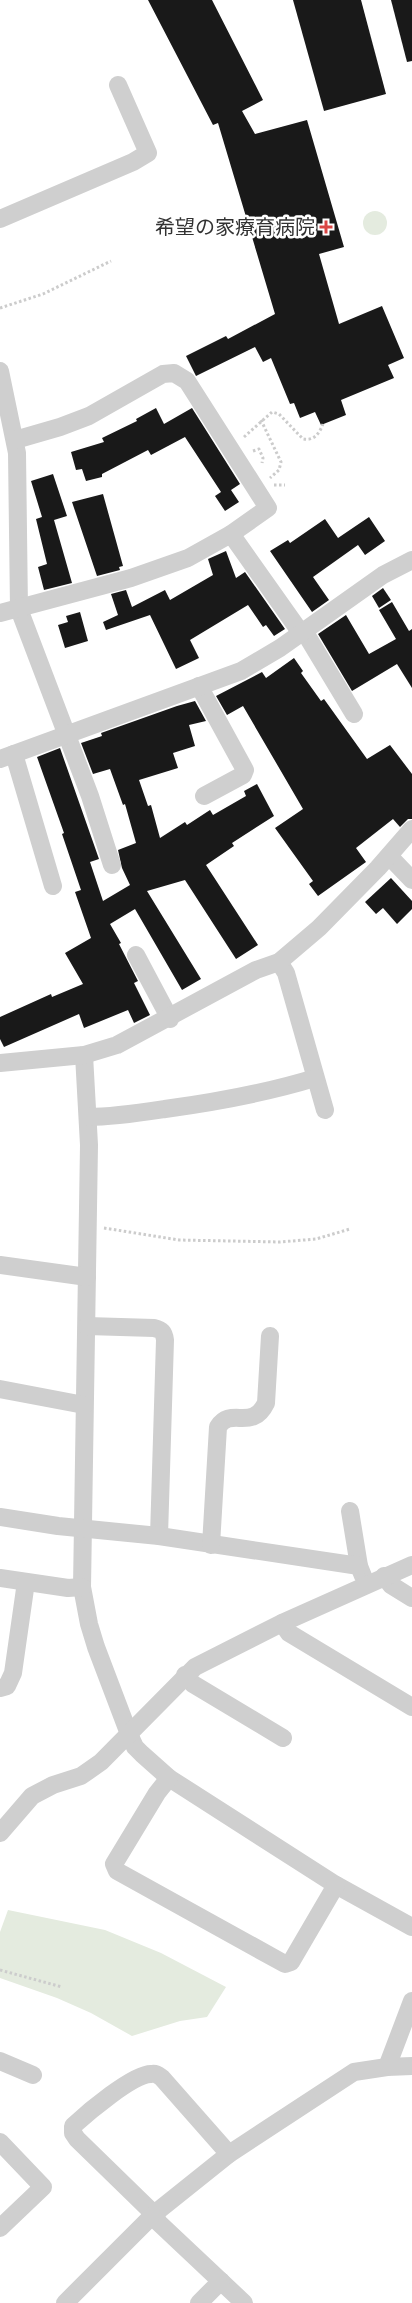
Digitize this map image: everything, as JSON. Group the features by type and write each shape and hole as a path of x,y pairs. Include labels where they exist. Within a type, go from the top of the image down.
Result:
{"street":[{"path":"0,220 133,162 148,153 118,85"},
{"path":"0,371 15,440 18,470 19,609 90,796 112,865"},
{"path":"0,613 131,578 188,558 231,534 268,508 187,381 179,375 163,374 89,416 60,427 15,440"},
{"path":"231,534 302,632 354,714"},
{"path":"53,886 7,756 199,686 253,664 383,575 412,560"},
{"path":"199,686 245,770 243,775 204,796"},
{"path":"0,1063 84,1055 117,1046 256,970 279,962 319,928 389,856 412,829"},
{"path":"389,856 412,880"},
{"path":"136,955 170,1018"},
{"path":"279,962 286,973 325,1110"},
{"path":"84,1055 88,1118 88,1226 82,1587 89,1624 129,1734 135,1747 169,1778 336,1885 411,1924"},
{"path":"88,1118 110,1117 208,1103 251,1095 316,1078"},
{"path":"0,1265 87,1277"},
{"path":"87,1326 154,1328 161,1329 164,1333 158,1536"},
{"path":"211,1544 218,1427 221,1421 228,1418 256,1416 262,1411 266,1403 270,1336"},
{"path":"0,1389 84,1405"},
{"path":"350,1510 359,1566 367,1583"},
{"path":"0,1517 158,1536 359,1566"},
{"path":"0,1834 7,1811 42,1790 88,1772 102,1762 185,1675 195,1667 367,1583 412,1565"},
{"path":"384,1576 391,1585 412,1598"},
{"path":"0,1578 82,1587"},
{"path":"0,1688 7,1686 14,1673 26,1582"},
{"path":"282,1623 289,1633 412,1707"},
{"path":"185,1675 193,1684 283,1738"},
{"path":"169,1778 157,1793 114,1864 117,1871 285,1964 291,1962 336,1885"},
{"path":"387,2067 412,2001"},
{"path":"0,2061 32,2075"},
{"path":"65,2303 154,2214 229,2154 354,2072 387,2067 412,2066"},
{"path":"229,2154 162,2078 156,2074 144,2076 109,2096 73,2126 73,2133 77,2139 154,2214 159,2223 244,2303"},
{"path":"0,2142 43,2188 0,2228"},
{"path":"198,2303 220,2281"}],"path":[{"path":"0,308 43,294 111,261"},
{"path":"241,441 268,413 276,412 297,435 308,440 320,434 323,424"},
{"path":"260,420 281,462 279,470 266,480"},
{"path":"247,452 259,450 261,452 261,468"},
{"path":"88,1226 188,1241 289,1241 316,1239 350,1229"},
{"path":"0,1970 62,1987"}],"shaded area":[{"path":"375,211 383,215 387,223 383,231 375,235 367,231 363,223 367,215"},
{"path":"8,1910 105,1930 161,1953 226,1987 207,2017 180,2021 132,2036 91,2013 57,1998 0,1978 0,1932"}],"building":[{"path":"148,0 212,0 263,100 242,111 255,134 307,120 344,247 319,254 339,324 382,306 404,358 388,365 394,378 341,400 346,415 321,425 315,412 300,418 294,403 290,404 271,358 263,362 255,347 196,376 186,356 226,336 228,339 275,314 218,123 213,125"},
{"path":"293,0 361,0 386,94 324,111"},
{"path":"391,0 412,0 412,61 407,62"},
{"path":"156,408 164,424 192,408 240,484 231,490 239,502 225,511 215,496 221,492 185,437 151,455 148,450 102,474 102,477 86,481 82,469 76,470 71,452 104,442 102,438 137,421 136,419"},
{"path":"53,474 67,516 54,520 72,583 44,590 38,567 47,564 36,519 42,517 31,481"},
{"path":"103,494 123,566 119,567 120,570 97,576 72,502"},
{"path":"369,517 385,541 365,555 358,545 313,577 329,600 312,612 270,551 288,540 290,543 325,519 338,538"},
{"path":"226,551 236,578 245,572 285,629 274,636 266,625 263,627 248,605 190,640 199,658 176,669 150,615 106,630 103,622 118,615 111,594 126,590 132,607 165,590 170,600 213,575 208,559"},
{"path":"383,588 391,600 379,608 372,596"},
{"path":"392,602 409,631 412,629 412,688 397,664 352,691 318,634 346,615 369,654 396,639 379,610"},
{"path":"80,612 88,641 65,648 58,625 68,622 66,616"},
{"path":"294,658 303,671 301,673 321,701 324,699 367,759 390,745 412,774 412,819 408,819 400,827 393,819 356,848 366,862 318,896 309,884 313,881 275,828 303,809 243,706 227,715 216,696 262,672 266,678"},
{"path":"195,701 206,721 189,725 195,746 173,753 178,768 139,780 148,806 151,805 160,838 185,822 187,825 210,810 213,815 246,796 244,791 257,784 274,816 232,843 234,846 206,865 258,945 236,959 185,880 147,891 201,979 182,990 135,909 110,924 138,981 134,983 150,1015 134,1023 128,1010 84,1028 79,1014 4,1047 0,1039 0,1017 51,994 52,997 83,984 65,953 91,938 75,892 81,890 62,834 64,833 37,757 60,748 99,859 90,862 103,901 130,885 122,868 118,850 136,843 125,804 123,805 110,769 93,774 81,743 102,736 101,733"},
{"path":"391,878 412,901 412,909 397,924 383,908 376,914 365,902"}],"place":[{"name":"希望の家療育病院","path":"326,227"}]}
